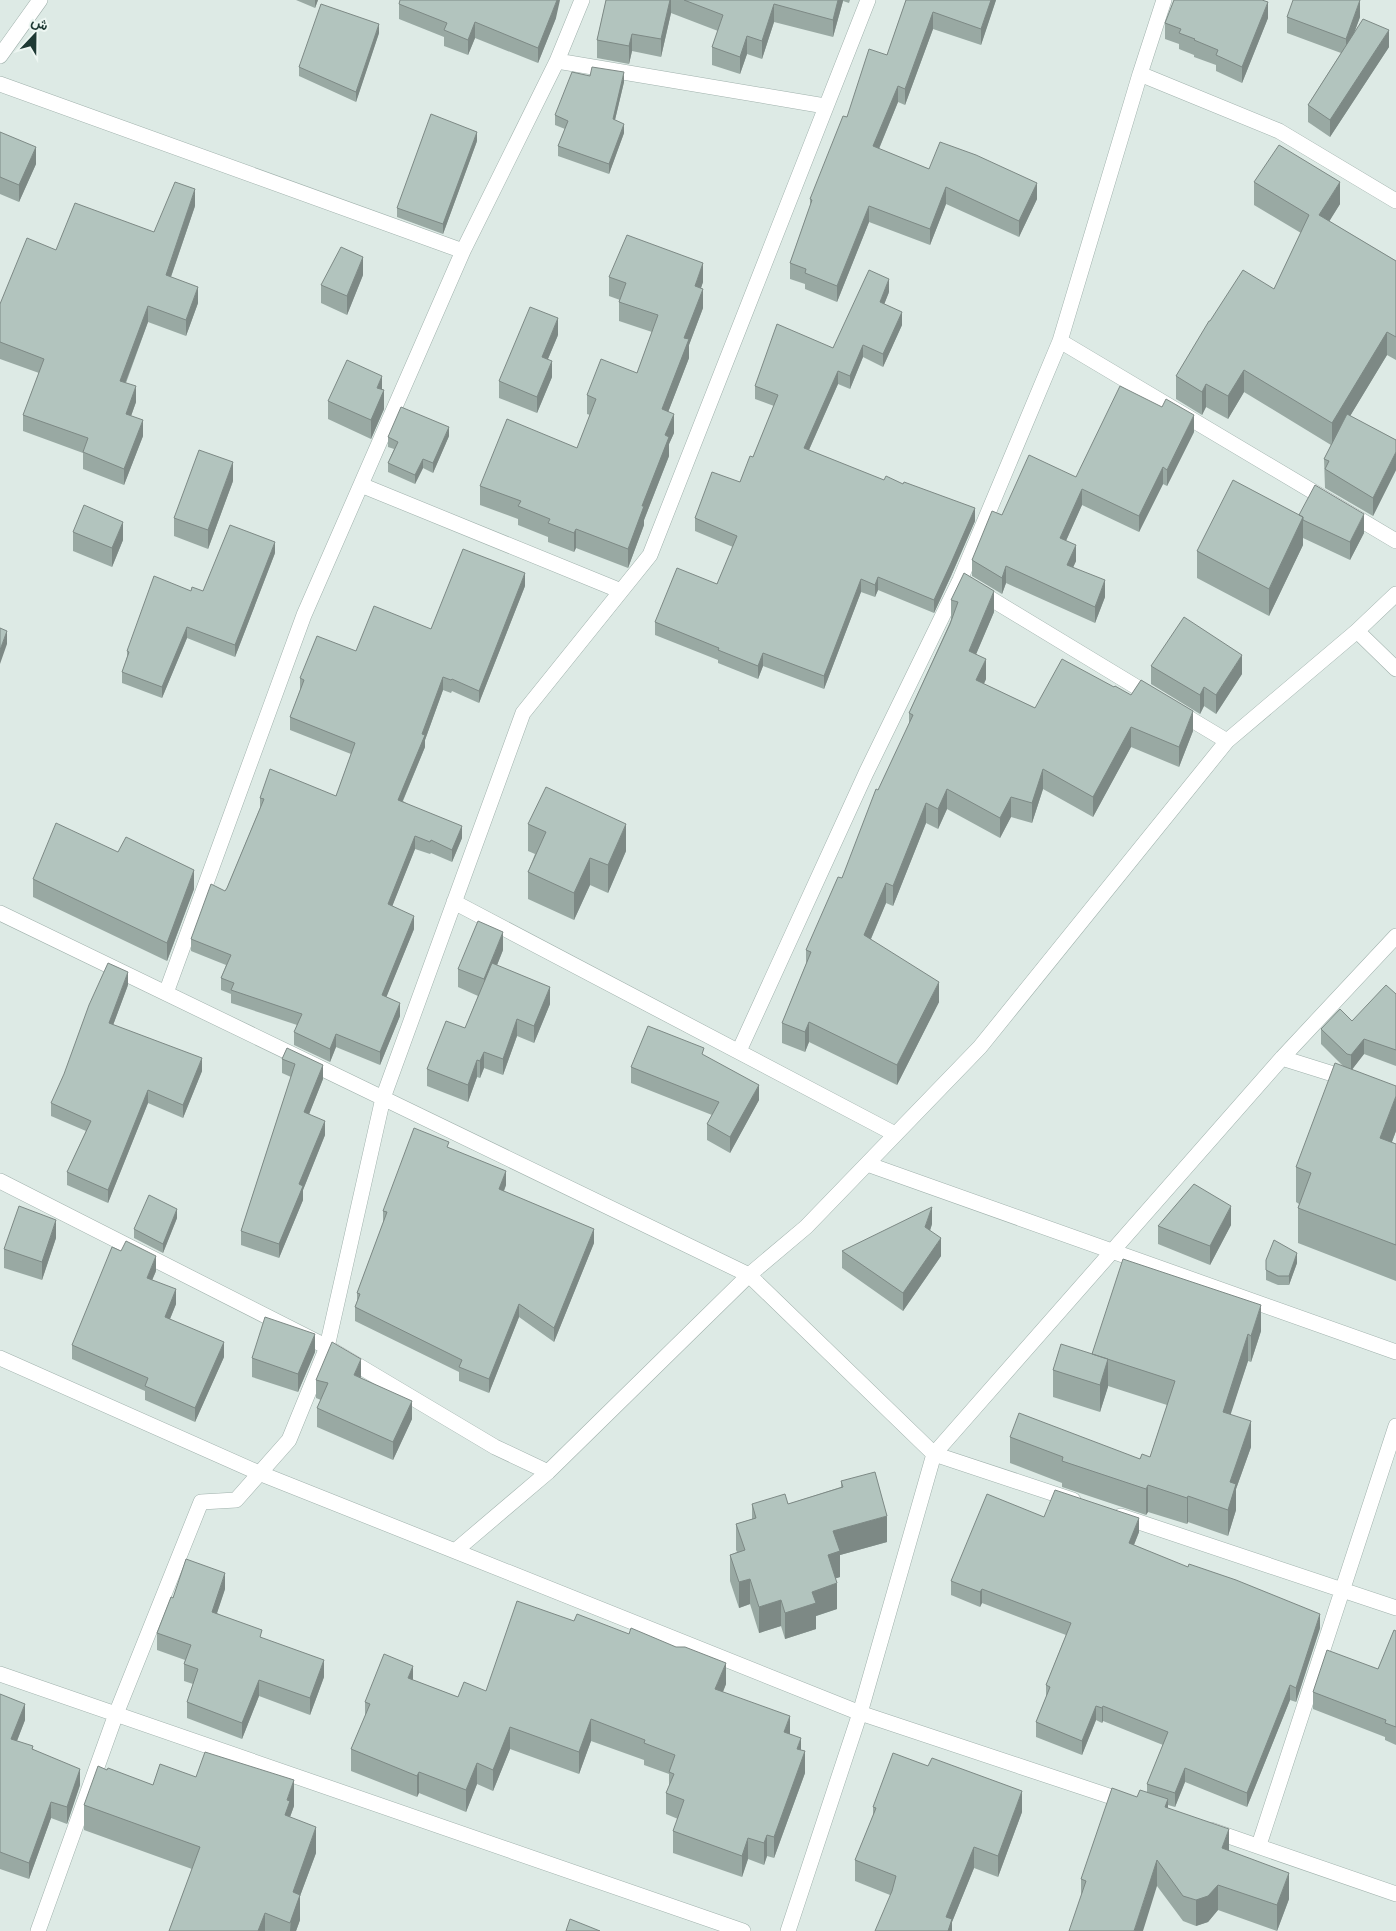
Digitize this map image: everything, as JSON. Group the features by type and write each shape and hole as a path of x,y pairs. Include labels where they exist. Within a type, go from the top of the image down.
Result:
{"street":[{"path":"0,56 40,0"},
{"path":"166,993 304,615 463,251 557,61 582,0"},
{"path":"38,1931 116,1714 201,1502 236,1500 289,1440 327,1347 383,1098 523,713 650,555 868,0"},
{"path":"739,1051 866,773 960,580 1060,341 1164,0"},
{"path":"557,61 825,106"},
{"path":"1140,74 1279,131 1396,201"},
{"path":"0,84 463,251"},
{"path":"1060,341 1396,541"},
{"path":"361,485 621,591"},
{"path":"960,580 1226,742"},
{"path":"455,1551 548,1472 750,1275 806,1227 980,1047 1226,742 1357,631 1396,594"},
{"path":"1357,631 1396,669"},
{"path":"454,902 895,1134"},
{"path":"0,913 750,1275 934,1454 1082,1503"},
{"path":"788,1931 860,1713 934,1454 1282,1058 1396,936"},
{"path":"1282,1058 1358,1082"},
{"path":"867,1164 1396,1352"},
{"path":"0,1181 327,1347 495,1447 548,1472"},
{"path":"0,1358 259,1474 860,1713 1138,1806"},
{"path":"1259,1845 1396,1426"},
{"path":"1110,1512 1396,1608"},
{"path":"0,1674 743,1931"},
{"path":"1194,1824 1396,1894"}],"building":[{"path":"400,0 557,0 538,48 475,22 468,40 444,30 447,23 399,4"},
{"path":"606,0 670,0 661,39 632,34 629,46 597,40"},
{"path":"684,0 838,0 833,20 774,4 762,41 747,36 740,57 712,47 723,15"},
{"path":"906,0 991,0 981,29 933,12 905,89 898,86 873,146 929,169 940,142 976,155 1037,183 1019,221 946,187 930,229 869,206 837,286 805,273 806,269 790,263 812,200 810,199 843,116 847,117 869,49 887,55"},
{"path":"1174,0 1262,0 1268,2 1242,67 1216,55 1218,50 1179,33 1181,29 1165,23"},
{"path":"1293,0 1360,0 1346,39 1287,17"},
{"path":"321,4 379,24 356,92 299,67"},
{"path":"1363,19 1389,30 1330,120 1308,105"},
{"path":"592,67 624,72 613,119 624,124 609,164 558,146 568,121 555,115 572,72 590,76"},
{"path":"431,114 477,132 443,224 397,208"},
{"path":"0,132 36,147 19,185 0,177"},
{"path":"1279,145 1340,182 1319,215 1396,261 1396,337 1387,332 1332,423 1244,370 1228,396 1206,384 1202,392 1176,376 1243,270 1274,289 1309,215 1254,182"},
{"path":"175,182 195,189 166,275 198,287 186,320 148,306 120,381 136,386 126,414 143,420 124,469 83,452 88,438 23,415 44,359 0,342 0,304 27,238 56,250 75,203 154,232"},
{"path":"627,235 703,263 695,286 703,289 684,338 689,339 662,409 674,414 665,435 669,437 642,506 644,506 628,549 576,529 574,533 548,523 550,519 518,506 521,501 480,486 507,419 577,448 596,399 587,395 601,359 637,373 658,315 619,302 626,283 609,277"},
{"path":"341,247 363,257 347,296 321,285"},
{"path":"869,270 889,279 880,302 902,312 883,354 863,345 850,376 838,371 804,448 884,480 886,476 903,484 904,482 975,508 934,600 878,577 875,585 861,579 824,676 763,653 758,666 655,622 677,568 717,584 737,536 695,518 712,472 740,482 750,456 753,457 778,395 755,386 777,324 833,348"},
{"path":"530,307 558,318 542,357 552,361 537,397 499,381"},
{"path":"347,360 382,376 377,388 384,390 371,420 328,401"},
{"path":"1120,386 1162,407 1166,399 1194,415 1167,470 1163,467 1139,516 1082,489 1060,538 1076,545 1067,565 1105,580 1095,607 1006,566 1002,578 972,560 992,511 1002,515 1029,455 1076,477"},
{"path":"401,407 449,427 433,463 423,459 415,475 388,463 398,442 388,437"},
{"path":"1347,414 1396,440 1396,452 1373,498 1325,469 1329,461 1324,459"},
{"path":"199,450 233,462 208,530 174,518"},
{"path":"1233,480 1303,517 1269,589 1197,551"},
{"path":"1315,485 1364,514 1350,542 1303,520 1303,517 1299,515"},
{"path":"84,505 123,522 112,548 73,532"},
{"path":"230,525 275,542 235,645 187,627 162,687 122,672 129,652 127,651 154,576 191,591 192,587 203,591"},
{"path":"463,549 525,573 479,691 443,677 422,734 425,735 398,800 462,826 452,850 431,840 430,842 415,836 388,904 414,916 382,995 400,1003 380,1052 336,1034 330,1049 294,1032 302,1014 231,990 234,983 221,978 231,955 191,939 211,884 225,891 227,888 264,799 260,798 270,769 336,796 355,743 290,717 304,680 300,678 317,636 356,651 374,606 431,629"},
{"path":"964,573 994,591 969,651 986,659 976,680 1035,708 1062,659 1131,695 1141,680 1193,711 1179,747 1131,727 1093,797 1043,769 1032,803 1011,797 1000,818 947,789 938,809 926,803 893,886 886,883 864,935 939,982 897,1065 809,1022 805,1032 782,1023 811,952 806,950 838,877 842,878 876,789 878,790 913,715 909,713 950,624 958,602 951,600"},
{"path":"1184,617 1242,655 1216,695 1204,687 1200,695 1151,666"},
{"path":"0,628 7,631 0,650"},
{"path":"546,787 626,824 608,865 590,858 574,893 528,872 546,832 528,824"},
{"path":"56,823 118,852 126,837 194,870 167,943 33,879"},
{"path":"478,921 503,932 484,979 458,969"},
{"path":"108,963 128,972 109,1023 202,1058 183,1105 148,1090 108,1190 67,1172 91,1121 51,1103 64,1074 89,1005"},
{"path":"492,963 550,987 534,1026 517,1019 503,1059 484,1052 480,1061 477,1060 468,1085 427,1069 446,1021 465,1028"},
{"path":"1386,985 1396,994 1396,1050 1364,1039 1351,1055 1347,1054 1321,1029 1340,1009 1352,1021"},
{"path":"648,1026 704,1048 702,1054 759,1085 730,1137 707,1124 719,1102 631,1067"},
{"path":"287,1048 323,1065 304,1112 325,1121 299,1184 303,1186 279,1244 241,1231 295,1064 282,1059"},
{"path":"1335,1063 1396,1086 1396,1096 1380,1138 1396,1144 1396,1245 1298,1208 1311,1173 1296,1167"},
{"path":"414,1128 449,1142 447,1147 506,1171 499,1189 594,1229 554,1328 519,1304 489,1379 459,1367 462,1360 355,1307 360,1294 357,1293 387,1212 383,1211"},
{"path":"1194,1184 1231,1206 1210,1246 1158,1226"},
{"path":"149,1195 177,1209 163,1244 134,1229"},
{"path":"19,1206 56,1220 42,1262 4,1249"},
{"path":"932,1207 925,1227 941,1238 903,1293 842,1251"},
{"path":"1274,1240 1297,1253 1289,1276 1278,1276 1266,1270 1266,1260"},
{"path":"126,1241 156,1256 147,1278 176,1289 165,1317 224,1342 195,1408 145,1386 148,1378 72,1345 112,1247 121,1251"},
{"path":"1123,1259 1261,1305 1251,1336 1248,1334 1223,1412 1251,1421 1230,1482 1236,1484 1228,1510 1148,1485 1146,1489 1062,1461 1063,1457 1010,1437 1019,1413 1140,1459 1142,1454 1150,1457 1175,1381 1092,1354"},
{"path":"265,1317 315,1334 298,1374 252,1358"},
{"path":"332,1342 361,1359 354,1375 412,1401 393,1442 317,1408 328,1383 316,1380"},
{"path":"1061,1344 1108,1359 1100,1385 1053,1370"},
{"path":"875,1472 887,1516 833,1531 840,1551 828,1555 837,1583 812,1592 816,1603 785,1613 781,1600 759,1607 750,1579 739,1582 730,1555 745,1550 736,1524 756,1518 752,1504 785,1494 788,1504 843,1487 841,1481"},
{"path":"1055,1490 1139,1518 1129,1543 1188,1567 1189,1564 1236,1580 1320,1614 1296,1688 1290,1685 1247,1793 1185,1768 1175,1793 1147,1784 1168,1732 1103,1706 1102,1708 1096,1706 1082,1741 1036,1722 1050,1687 1046,1685 1071,1623 982,1589 980,1592 951,1581 987,1494 1044,1517"},
{"path":"186,1559 225,1573 212,1612 262,1630 260,1637 324,1660 310,1698 259,1680 242,1723 187,1702 198,1669 184,1664 191,1645 157,1633 171,1597 173,1598"},
{"path":"517,1601 574,1621 577,1614 629,1634 631,1628 676,1647 685,1647 726,1663 715,1689 790,1716 784,1732 801,1738 797,1749 805,1751 774,1837 767,1835 764,1843 748,1838 742,1856 673,1831 684,1800 666,1793 674,1774 669,1772 675,1755 644,1743 645,1740 591,1719 579,1752 510,1727 493,1770 477,1763 466,1790 419,1772 417,1776 351,1749 370,1704 365,1702 384,1654 413,1666 408,1678 458,1697 464,1682 486,1691"},
{"path":"1394,1630 1396,1631 1396,1727 1385,1723 1386,1720 1313,1692 1327,1650 1378,1669"},
{"path":"0,1694 25,1704 11,1739 33,1746 32,1749 80,1769 67,1807 51,1802 29,1863 0,1852"},
{"path":"205,1752 294,1780 287,1800 290,1801 285,1815 316,1827 293,1892 300,1895 290,1923 265,1913 258,1931 169,1931 200,1847 84,1805 98,1766 153,1785 160,1764 196,1777"},
{"path":"893,1753 928,1766 932,1758 1022,1791 998,1856 974,1847 946,1917 952,1919 948,1931 875,1931 892,1891 896,1876 855,1860 876,1808 873,1807"},
{"path":"1112,1788 1137,1797 1140,1790 1168,1799 1165,1807 1229,1829 1222,1848 1289,1873 1277,1905 1218,1885 1208,1896 1196,1900 1183,1896 1157,1860 1134,1931 1069,1931 1086,1881 1081,1879"},
{"path":"570,1919 600,1931 566,1931"}]}
